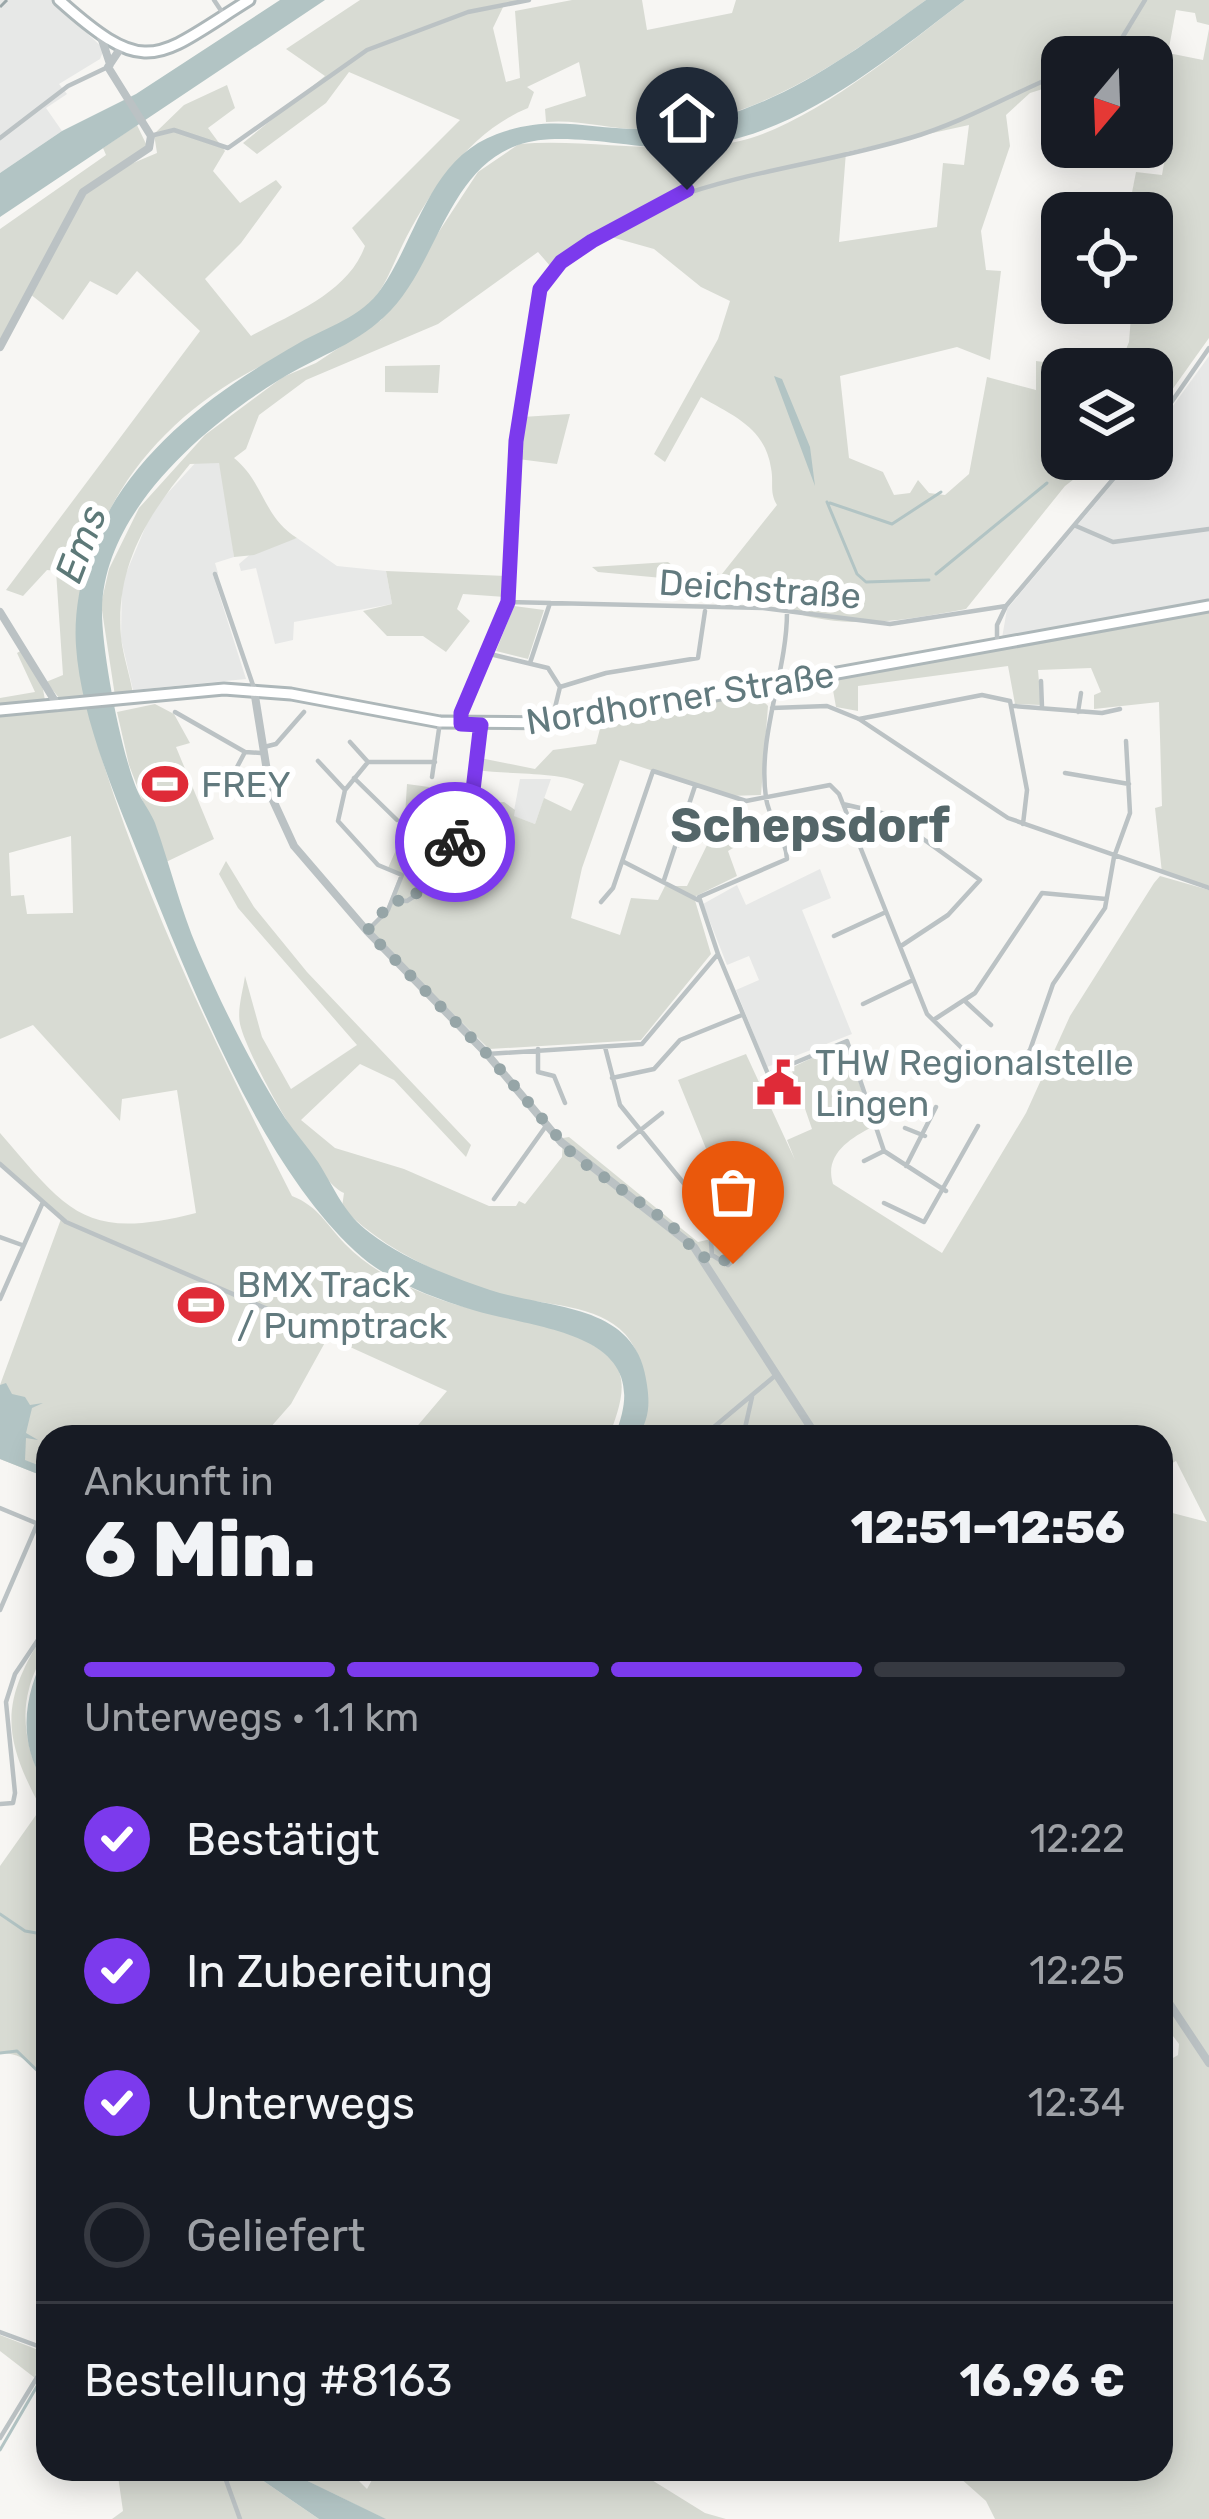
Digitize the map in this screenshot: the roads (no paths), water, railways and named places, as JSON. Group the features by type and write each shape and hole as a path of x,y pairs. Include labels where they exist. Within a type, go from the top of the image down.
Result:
{"main road":[{"path":"58,0 120,50 160,53 248,0"},
{"name":"Nordhorner Straße","path":"0,710 254,690 440,722 551,724 1209,606"}],"street":[{"path":"214,0 224,15"},
{"path":"149,134 175,130 228,148 367,50 468,12 529,0"},
{"path":"1123,36 1144,0"},
{"path":"101,38 119,89 149,134"},
{"path":"0,138 68,86 109,65 120,50"},
{"path":"461,724 464,706 490,654 508,602 518,423 546,276 624,220 687,190 908,139 1041,82"},
{"path":"0,347 83,192 105,173 141,157 149,134"},
{"path":"1173,401 1208,353"},
{"path":"997,645 997,625 1006,606 1113,480"},
{"path":"1076,526 1113,542 1209,529"},
{"path":"215,574 254,690 271,796 286,832 367,931 487,1054 546,1126 610,1185 669,1223 707,1257 810,1425"},
{"name":"Deichstraße","path":"508,602 787,612 890,624 1006,606"},
{"path":"530,663 550,603"},
{"path":"560,687 606,673 698,658 705,609"},
{"path":"0,612 58,706"},
{"path":"698,900 787,860 766,798 773,686 786,639 787,612"},
{"path":"490,654 553,671 560,687 551,724"},
{"path":"1041,681 1042,707"},
{"path":"1078,712 1081,693"},
{"path":"859,719 982,695 1003,697 1014,706 1078,712 1120,709"},
{"path":"772,708 827,706 859,719 1023,824 1209,889"},
{"path":"1014,706 1027,790 1023,824"},
{"path":"175,712 245,752 276,744 304,712"},
{"path":"432,777 440,722"},
{"path":"393,900 407,902 423,890 463,827 472,802 481,725"},
{"path":"601,902 608,898 653,771 736,800 830,785 843,804 932,1020 982,1064 1004,1069 1020,1063 1030,1049 1046,995 1100,917 1130,813 1126,741"},
{"path":"350,742 368,761 435,762"},
{"path":"217,774 236,769 245,752"},
{"path":"318,761 345,790"},
{"path":"367,931 393,900 402,875 378,866 338,821 345,790 368,761"},
{"path":"1065,773 1130,784"},
{"path":"354,778 398,820"},
{"path":"664,880 695,786"},
{"path":"843,804 890,814 980,880 948,915 901,946"},
{"path":"622,861 698,900 768,1074 847,1041 884,1151 946,1191"},
{"path":"932,1020 966,1002 1042,893 1106,898"},
{"path":"834,936 886,912"},
{"path":"487,1054 642,1044 718,954"},
{"path":"862,1004 914,980"},
{"path":"966,1002 992,1025"},
{"path":"612,1078 654,1069 680,1040 742,1015"},
{"path":"604,1047 618,1100 690,1191"},
{"path":"538,1049 538,1072 554,1076 566,1103"},
{"path":"905,1167 926,1136 936,1107"},
{"path":"620,1147 662,1113"},
{"path":"494,1199 546,1126"},
{"path":"884,1203 924,1222 946,1191 978,1126"},
{"path":"904,1128 926,1136"},
{"path":"864,1161 884,1151"},
{"path":"0,1164 66,1222 280,1314"},
{"path":"0,1299 44,1202"},
{"path":"724,1236 741,1254 728,1265 707,1257 711,1242 724,1236"},
{"path":"0,1237 22,1245"},
{"path":"0,1275 9,1278"},
{"path":"717,1425 778,1374"},
{"path":"746,1425 752,1397"},
{"path":"0,1508 36,1522"},
{"path":"0,1610 36,1528"},
{"path":"0,1804 13,1803 15,1793 4,1718 9,1691 36,1645"},
{"path":"1173,2008 1209,2063"},
{"path":"0,2332 36,2344"},
{"path":"0,2438 36,2379"},
{"path":"226,2481 240,2519"}],"waterway":[{"path":"936,574 1047,483"},
{"path":"830,503 892,524 941,492"},
{"path":"827,502 857,574 866,582 929,580"},
{"path":"0,1914 36,1933"},
{"path":"0,2053 17,2051 36,2069"},
{"path":"0,2450 36,2388"}],"railway":[{"path":"0,7 7,0"}],"place":[{"name":"FREY","path":"165,784"},
{"name":"THW Regionalstelle Lingen","path":"779,1083"},
{"name":"BMX Track / Pumptrack","path":"201,1305"}],"district":[{"name":"Schepsdorf","path":"810,825"}],"water label":[{"name":"Ems","path":"81,544"}]}
